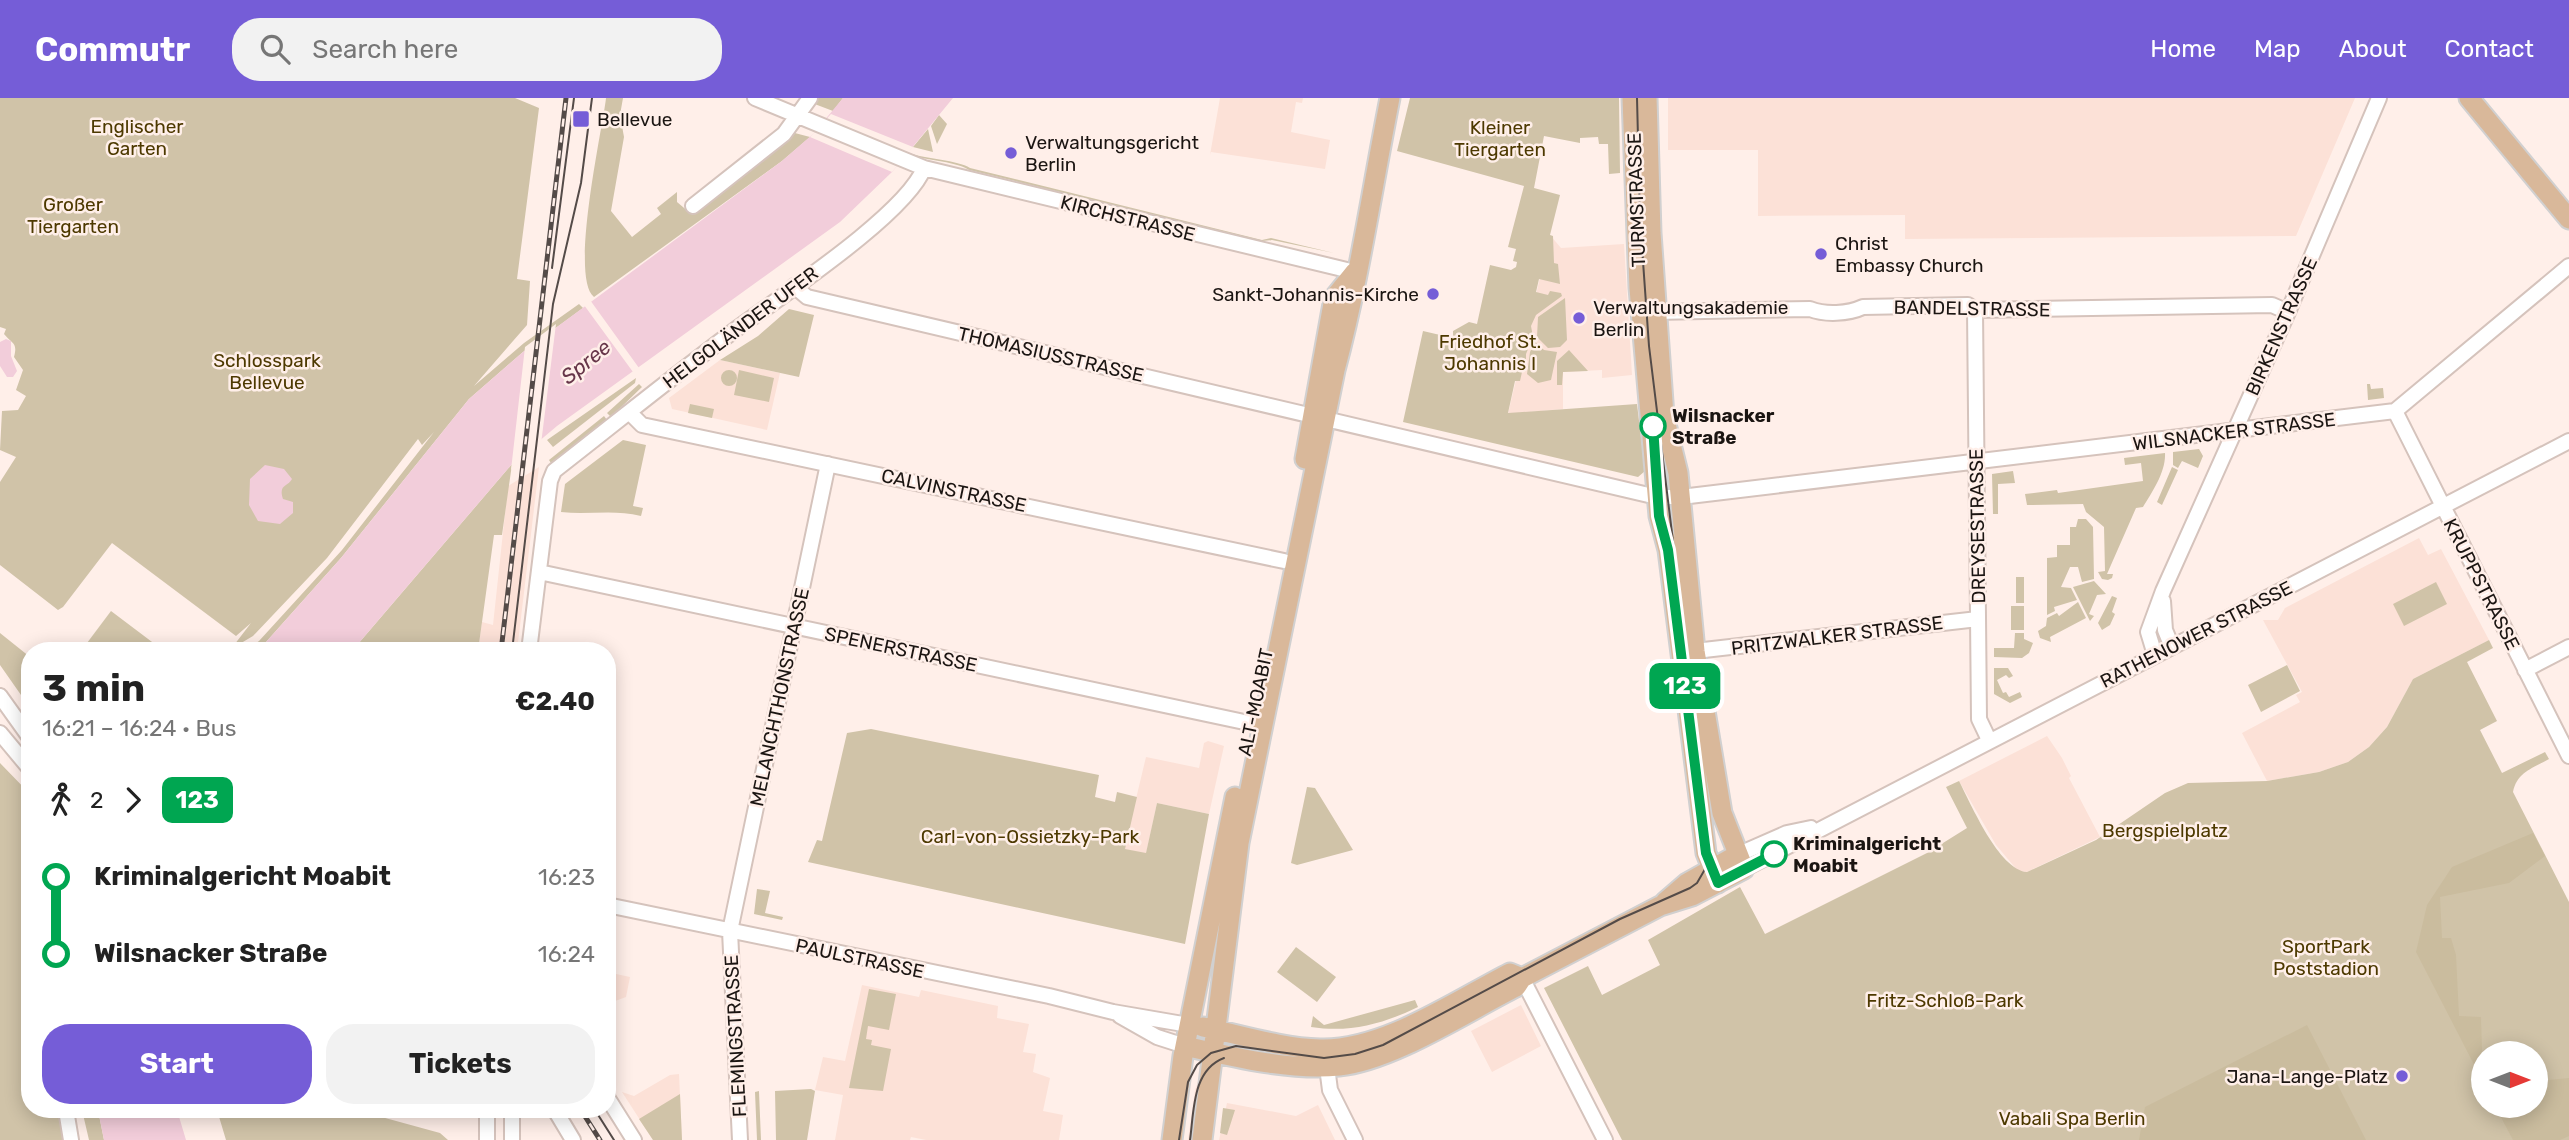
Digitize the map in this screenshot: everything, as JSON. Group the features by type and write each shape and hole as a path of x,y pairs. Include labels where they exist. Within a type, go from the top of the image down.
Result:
{"main road":[{"name":"ALT-MOABIT","path":"1172,1140 1189,1025 1256,725 1319,417 1334,298 1355,272 1390,98"},
{"name":"TURMSTRASSE","path":"1633,98 1639,288 1655,438 1653,455 1657,497 1668,550 1706,853 1715,876"},
{"name":"TURMSTRASSE","path":"1647,98 1656,312 1664,416 1681,497 1695,651 1722,813 1741,862"},
{"path":"2469,98 2569,219"},
{"name":"ALT-MOABIT","path":"1202,1140 1234,870 1256,725 1284,561 1319,417"},
{"name":"RATHENOWER STRASSE","path":"1185,1045 1294,1066 1326,1067 1359,1062 1405,1043 1516,987 1522,978 1660,906 1687,883 1715,876 1741,862"},
{"name":"RATHENOWER STRASSE","path":"1215,1030 1302,1048 1353,1047 1403,1028 1510,973 1522,978"},
{"name":"PAULSTRASSE","path":"1189,1025 1215,1030"}],"street":[{"name":"KIRCHSTRASSE","path":"755,98 924,168 1355,272"},
{"path":"693,206 784,134 810,98"},
{"name":"BIRKENSTRASSE","path":"2155,655 2148,632 2163,591 2288,312 2379,98"},
{"name":"HELGOLÄNDER UFER","path":"539,572 550,481 554,471 863,235 917,182 924,168"},
{"path":"2395,411 2569,266"},
{"name":"THOMASIUSSTRASSE","path":"794,286 807,297 1319,417"},
{"name":"BANDELSTRASSE","path":"1656,312 1802,309 1853,312 1863,307 1960,305 1968,305 1975,310 2272,305 2288,312"},
{"name":"DREYSESTRASSE","path":"1975,310 1979,719 1989,740"},
{"name":"WILSNACKER STRASSE","path":"1319,417 1657,497 1681,497 2395,411"},
{"name":"KRUPPSTRASSE","path":"2395,411 2569,756"},
{"name":"CALVINSTRASSE","path":"629,412 642,425 1284,561"},
{"name":"RATHENOWER STRASSE","path":"1741,862 1787,833 1823,826 2569,441"},
{"name":"MELANCHTHONSTRASSE","path":"730,931 828,464"},
{"path":"530,642 539,572"},
{"name":"SPENERSTRASSE","path":"539,572 1256,725"},
{"name":"BIRKENSTRASSE","path":"2163,591 2165,630 2172,647"},
{"name":"PRITZWALKER STRASSE","path":"1695,651 1978,619"},
{"path":"2525,670 2569,647"},
{"path":"0,696 21,725"},
{"path":"0,733 21,761"},
{"name":"PAULSTRASSE","path":"616,907 1049,996 1113,1012 1189,1025"},
{"name":"FLEMINGSTRASSE","path":"730,931 740,1140"},
{"path":"1522,978 1605,1140"},
{"name":"PAULSTRASSE","path":"1113,1012 1162,1040 1185,1045"},
{"path":"1326,1067 1330,1090 1355,1140"},
{"path":"616,1111 634,1140"},
{"path":"67,1118 71,1140"},
{"path":"487,1118 487,1140"},
{"path":"512,1118 512,1140"},
{"path":"560,1118 573,1140"}],"shaded area":[{"path":"1220,98 1303,98 1302,103 1296,102 1291,132 1330,140 1325,169 1211,152 1210,155"},
{"path":"1668,98 2355,98 2296,236 1905,239 1905,215 1758,216 1758,150 1668,150"},
{"name":"Verwaltungsakademie Berlin","path":"1550,235 1561,248 1624,244 1632,375 1602,378 1602,370 1563,372 1563,409 1508,414"},
{"path":"720,360 780,373 767,430 672,409 669,398"},
{"path":"539,467 518,642 479,642 482,622 493,625 508,486"},
{"path":"2419,538 2428,555 2441,549 2489,640 2413,679 2387,727 2369,747 2348,762 2319,772 2267,781 2242,733 2300,702 2296,695 2302,692 2263,620 2278,620 2285,608"},
{"path":"2047,736 2062,758 2071,776 2069,778 2100,837 2027,872 2018,871 1996,845 1959,781"},
{"path":"1208,741 1224,746 1209,814 1157,803 1146,854 1124,849 1146,757 1199,768 1204,743"},
{"path":"2533,833 2545,856 2509,883 2440,897 2442,938 2451,938 2456,955 2459,1016 2481,1017 2482,1041 2471,1041 2471,1059 2416,952 2427,905 2452,867"},
{"path":"616,974 630,977 626,997 616,1001"},
{"path":"862,985 919,997 921,990 998,1006 997,1018 1029,1024 1023,1052 1036,1054 1033,1072 1050,1078 1043,1111 1063,1115 1059,1140 926,1140 911,1137 910,1140 835,1140 843,1095 815,1090 823,1057 845,1061"},
{"path":"1521,1005 1541,1046 1492,1072 1471,1031"},
{"path":"2307,1025 2366,1140 2139,1140 2145,1107"},
{"path":"679,1074 682,1140 653,1140 622,1092 634,1096 670,1075"},
{"path":"1200,1076 1193,1140 1188,1140 1195,1090"},
{"path":"2569,1078 2569,1136 2560,1140 2513,1140 2501,1118 2548,1118 2548,1080"},
{"path":"1227,1103 1296,1116 1318,1105 1335,1140 1219,1140"}],"green space":[{"name":"Schlosspark Bellevue","path":"0,98 515,98 539,108 517,279 530,281 527,325 474,386 524,343 579,304 583,308 523,352 469,399 341,558 266,642 258,642 342,550 434,432 422,445 418,439 327,558 253,636 243,642 236,642 251,623 236,636 112,543 58,610 0,565 0,482 16,457 0,450 2,411 18,410 26,396 16,390 23,370 14,357 15,346 4,334 6,329 0,327"},
{"path":"606,98 623,98 620,115 624,137 611,211 632,237 661,214 657,208 677,192 677,202 690,213 791,132 810,137 782,161 594,297 587,284 586,233"},
{"path":"817,98 843,98 833,111 812,103"},
{"path":"1410,98 1619,98 1620,173 1609,174 1608,144 1599,144 1598,137 1580,138 1580,143 1544,136 1534,188 1560,195 1550,235 1553,236 1554,263 1558,264 1560,284 1539,279 1536,292 1548,295 1550,291 1561,293 1562,296 1536,315 1531,326 1533,337 1526,354 1526,371 1522,372 1520,381 1515,381 1508,413 1637,404 1645,471 1638,477 1403,422 1423,331 1453,338 1453,331 1469,322 1477,324 1490,265 1511,270 1516,267 1517,262 1513,261 1516,249 1508,247 1524,186 1397,151"},
{"path":"939,115 947,124 937,144 931,126"},
{"path":"928,129 933,152 913,147"},
{"path":"909,153 958,163 1262,240 1271,238 1334,253 1272,240 1262,241 969,170 950,163 911,156"},
{"path":"1565,298 1567,340 1560,347 1548,348 1537,337 1538,317"},
{"path":"789,309 814,315 799,377 720,360 758,336"},
{"path":"1535,342 1544,350 1557,352 1551,380 1538,383 1527,374 1530,352"},
{"path":"1569,350 1588,371 1563,372 1562,385 1557,385 1557,361"},
{"path":"729,370 735,372 735,384 729,386 723,384 721,378 723,372"},
{"path":"739,370 774,378 769,402 734,395"},
{"path":"636,378 635,383 553,447 547,440"},
{"path":"639,384 642,387 611,417 607,413"},
{"path":"2367,384 2370,384 2371,389 2383,388 2384,398 2368,400"},
{"path":"690,404 714,409 712,418 688,413"},
{"path":"604,416 607,420 551,463 549,460"},
{"path":"623,440 646,445 633,506 643,508 641,516 561,512 565,484"},
{"path":"2199,449 2203,456 2198,468 2182,461 2178,468 2173,465 2173,452"},
{"path":"2165,453 2158,482 2143,507 2136,508 2107,574 2113,574 2108,580 2102,579 2098,572 2105,571 2104,527 2086,512 2083,504 2027,505 2025,494 2057,490 2058,493 2143,481 2141,463 2125,465 2124,458"},
{"path":"512,464 502,535 494,535 479,642 360,642"},
{"path":"2172,467 2178,470 2162,505 2157,502"},
{"path":"2013,471 2015,483 1998,484 1998,514 1993,514 1992,474"},
{"path":"2078,519 2086,519 2093,527 2094,579 2082,582 2078,567 2070,567 2061,587 2071,588 2077,600 2054,607 2055,611 2047,615 2047,558 2057,557 2057,545 2070,545 2070,527 2076,527"},
{"path":"2016,577 2024,577 2024,603 2016,603"},
{"path":"2094,581 2106,594 2097,595 2089,614 2094,616 2090,621 2073,587"},
{"path":"2436,582 2447,604 2404,626 2393,604"},
{"path":"2112,596 2117,598 2112,612 2115,614 2110,625 2102,630 2098,623"},
{"path":"2078,602 2086,618 2050,637 2051,642 2040,638 2038,631 2046,626 2047,618 2057,613 2059,616"},
{"path":"2011,606 2024,606 2024,630 2011,630"},
{"path":"111,611 152,642 88,642"},
{"path":"0,633 21,650 21,695 0,665"},
{"path":"2015,633 2024,633 2024,639 2033,643 2029,653 2022,658 1994,657 1994,648 2014,648"},
{"name":"Fritz-Schloß-Park","path":"2489,640 2493,648 2467,662 2497,721 2480,730 2502,773 2545,752 2549,759 2522,775 2513,792 2569,902 2569,1140 1622,1140 1544,988 1588,966 1602,995 1660,965 1648,940 1740,887 1765,934 1927,853 1967,828 1946,787 1959,781 1996,848 2006,860 2027,872 2096,840 2165,793 2188,783 2267,781 2319,772 2348,762 2369,747 2387,727 2413,679"},
{"path":"2287,665 2300,691 2261,712 2248,685"},
{"path":"1994,668 2008,668 2013,676 2009,678 2006,675 1997,680 2003,693 2006,692 2009,697 2020,692 2022,697 2010,703 1994,694"},
{"name":"Carl-von-Ossietzky-Park","path":"871,729 1099,775 1095,797 1115,802 1117,792 1137,797 1125,849 1146,853 1157,803 1209,814 1185,944 808,862 817,840 822,841 847,733"},
{"path":"0,763 21,785 21,1118 61,1118 65,1140 0,1140"},
{"path":"1307,787 1315,788 1353,850 1297,865 1291,863"},
{"path":"757,889 770,891 765,913 783,917 782,920 754,914"},
{"path":"1296,947 1336,977 1317,1002 1277,972"},
{"path":"869,989 896,994 889,1030 868,1026 866,1039 872,1040 871,1045 891,1049 883,1091 849,1088"},
{"path":"1415,1000 1418,1007 1366,1026 1339,1029 1311,1027 1313,1016 1324,1025"},
{"path":"759,1091 761,1140 757,1140 755,1092"},
{"path":"775,1091 815,1091 807,1140 776,1140"},
{"path":"680,1094 682,1140 653,1140 639,1119"},
{"path":"1223,1108 1235,1110 1227,1135 1220,1133"},
{"path":"84,1118 100,1118 104,1140 89,1140"},
{"path":"219,1118 385,1118 440,1133 448,1140 226,1140"}],"water":[{"name":"Spree","path":"843,98 953,98 892,172 840,222 557,426 512,464 360,642 266,642 341,558 469,399 523,352 782,161 813,134"},
{"path":"6,339 11,341 11,356 17,371 13,377 7,377 0,366 0,342"},
{"path":"265,465 284,469 292,479 283,488 282,494 283,499 293,502 293,513 280,524 258,521 249,505 250,479"},
{"path":"100,1118 179,1118 186,1140 104,1140"}],"pier":[{"path":"831,114 913,147 892,172 810,137"},
{"path":"590,300 639,368 633,372 584,305"},
{"path":"556,324 541,444 511,470 525,347"}],"tram line":[{"path":"552,268 574,98"},
{"path":"513,642 553,304 581,183 592,98"},
{"path":"1179,1140 1188,1082 1197,1065 1211,1053 1236,1046 1324,1058 1355,1054 1383,1045 1620,919 1690,888 1697,883 1708,864 1709,834 1649,346 1640,219 1637,98"},
{"path":"1190,1140 1200,1082 1206,1072 1224,1058"},
{"path":"600,1118 614,1140"}],"railway":[{"path":"502,642 566,98"},
{"path":"586,1118 600,1140"}],"bus line":[{"name":"123","path":"1653,426 1659,516 1668,550 1706,853 1718,883 1774,854"}],"place":[{"name":"Bellevue","path":"581,119"},
{"name":"Verwaltungsgericht Berlin","path":"1011,153"},
{"name":"Christ Embassy Church","path":"1821,254"},
{"name":"Sankt-Johannis-Kirche","path":"1433,294"},
{"name":"Verwaltungsakademie Berlin","path":"1579,318"},
{"name":"Wilsnacker Straße","path":"1653,426"},
{"name":"Kriminalgericht Moabit","path":"1774,854"},
{"name":"Jana-Lange-Platz","path":"2402,1076"}],"park label":[{"name":"Englischer Garten","path":"137,137"},
{"name":"Kleiner Tiergarten","path":"1500,138"},
{"name":"Großer Tiergarten","path":"73,215"},
{"name":"Friedhof St. Johannis I","path":"1490,352"},
{"name":"Bergspielplatz","path":"2165,830"},
{"name":"SportPark Poststadion","path":"2326,957"},
{"name":"Vabali Spa Berlin","path":"2072,1118"}]}
